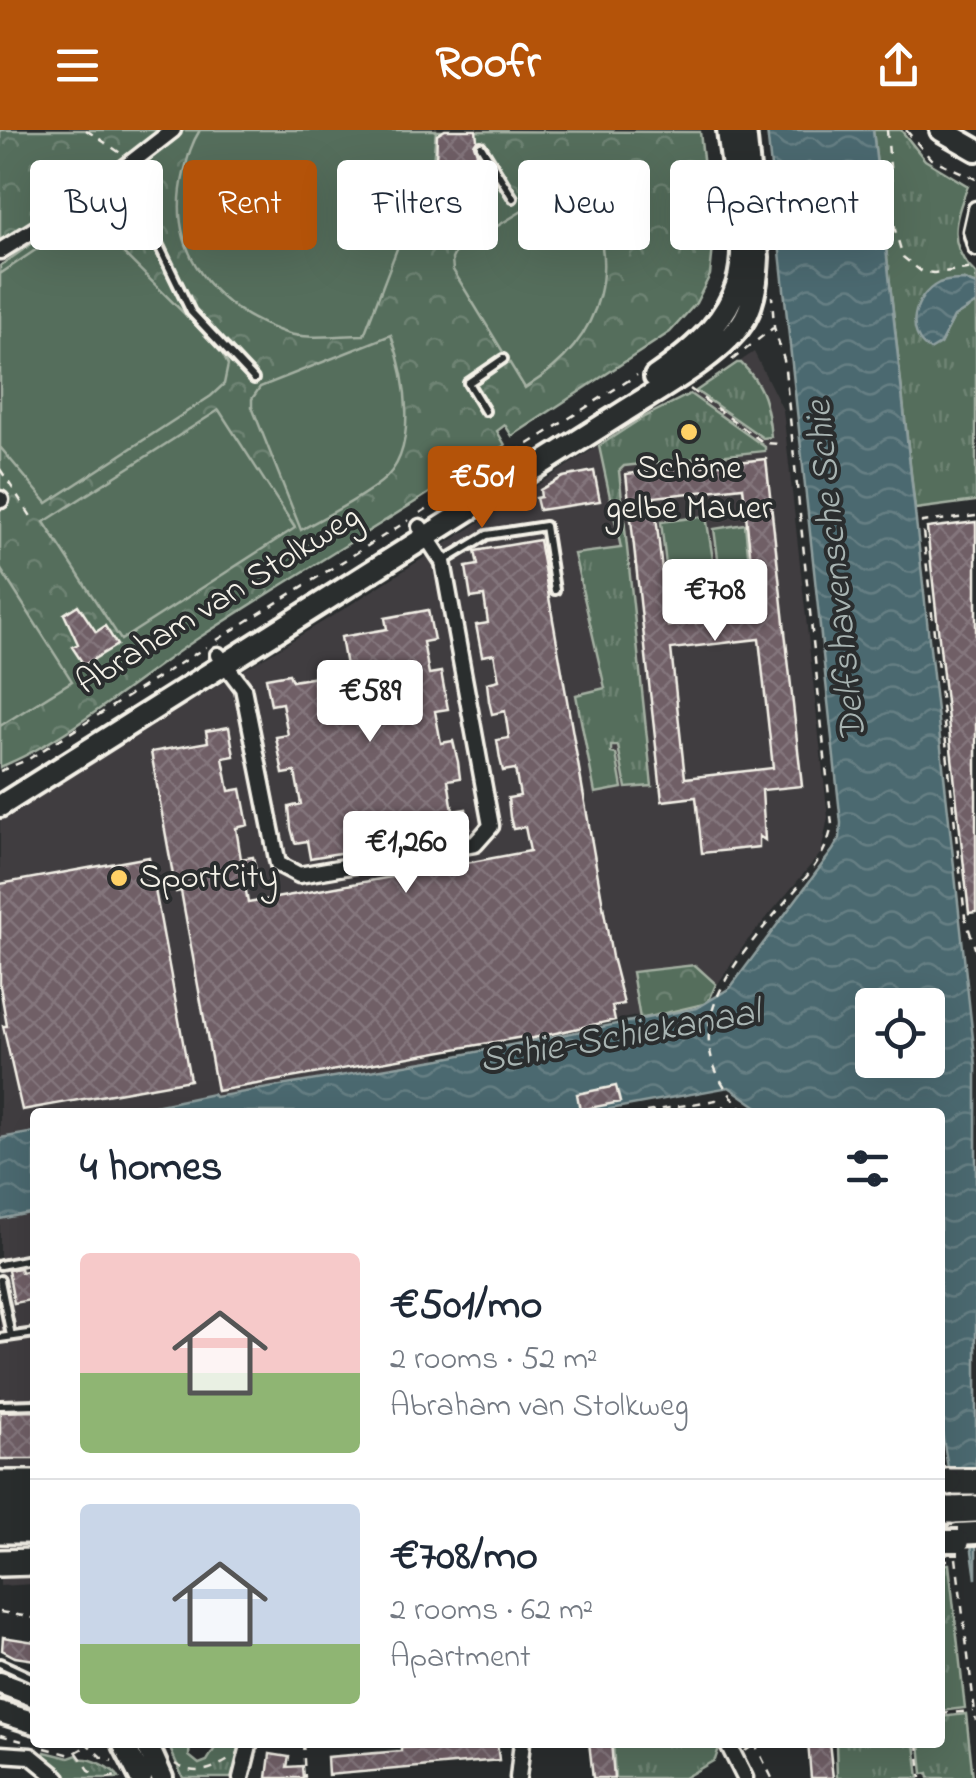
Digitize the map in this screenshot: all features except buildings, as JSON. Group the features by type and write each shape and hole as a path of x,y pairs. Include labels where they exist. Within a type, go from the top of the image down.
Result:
{"highway":[{"path":"945,1483 976,1482"},
{"path":"0,1484 30,1484"},
{"path":"0,1507 30,1506"},
{"path":"945,1510 976,1509"},
{"path":"0,1530 30,1530"},
{"path":"0,1563 30,1562"}],"street":[{"path":"132,160 172,130"},
{"name":"Abraham van Stolkweg","path":"424,532 623,400 668,368 717,325 737,291 744,256 728,130"},
{"name":"Abraham van Stolkweg","path":"0,806 221,660 689,370 742,324 754,292 758,257 745,130"},
{"path":"941,130 976,150"},
{"path":"976,208 971,231 976,248"},
{"path":"0,251 30,232"},
{"name":"Abraham van Stolkweg","path":"221,660 242,688 278,864 282,868 299,875 476,844 491,826 443,562 424,532"},
{"name":"Abraham van Stolkweg","path":"0,791 221,660"},
{"path":"945,1538 976,1537"},
{"path":"0,1683 30,1694"},
{"path":"0,1712 30,1732"},
{"path":"125,1748 134,1776"},
{"path":"151,1748 168,1770"},
{"path":"242,1778 249,1748"},
{"path":"518,1778 521,1748"},
{"path":"731,1748 746,1778"},
{"path":"0,1754 31,1756 58,1778"}],"lane":[{"path":"482,146 514,198"},
{"path":"161,250 191,312 254,379"},
{"path":"485,411 468,384 504,359"},
{"path":"443,562 487,535 545,526 555,590"},
{"path":"0,1265 30,1259"},
{"path":"0,1280 11,1336"},
{"path":"0,1338 30,1334"},
{"path":"0,1405 30,1404"},
{"path":"0,1663 30,1677"}],"path":[{"path":"86,130 132,160"},
{"path":"886,130 896,230 903,258 922,272 976,268"},
{"path":"906,130 930,158 976,179"},
{"path":"724,250 725,257"},
{"path":"741,1108 713,1067 708,1038 711,1008 723,980 814,868 828,845 832,825 784,360 774,327"},
{"name":"Abraham van Stolkweg","path":"0,771 27,760 640,373"},
{"path":"689,388 764,443 781,444"},
{"path":"0,468 34,521"},
{"path":"976,516 922,522 966,917 976,951"},
{"path":"669,1108 716,1100 726,1108"},
{"path":"945,1560 957,1560 976,1721"},
{"path":"0,1612 30,1617"},
{"path":"945,1714 975,1711"},
{"path":"0,1735 30,1733"},
{"path":"44,1748 66,1754 84,1748"},
{"path":"303,1748 305,1778"},
{"path":"757,1748 772,1778"},
{"path":"919,1748 922,1778"},
{"path":"77,1752 95,1778"},
{"path":"168,1770 205,1772 235,1756"},
{"path":"107,1778 134,1776"}],"shaded area":[{"path":"754,352 783,410 828,817 821,853 747,941 707,1000 628,1018 447,1037 436,1056 444,1108 30,1108 30,1584 0,1586 0,818 342,610 642,418 696,391"}],"green space":[{"path":"0,130 163,130 123,160 30,160 30,230 0,253"},
{"path":"181,130 700,132 703,160 670,160 670,250 713,250 710,275 696,303 670,332 512,436 505,425 497,431 505,445 197,639 51,741 0,767 0,266 30,245 30,250 163,250 163,160 144,160"},
{"path":"200,130 436,130 433,160 337,160 337,250 396,250 364,335 314,337 286,333 237,309 217,292 188,250 317,250 317,160 187,160"},
{"path":"873,130 901,130 925,160 968,186 956,232 960,253 976,274 976,285 964,280 940,344 954,317 976,303 976,501 915,509 886,250 894,250 894,160 876,160"},
{"path":"183,180 183,231 182,228"},
{"path":"518,213 518,250 601,250 600,295 590,321 574,346 525,388 453,270 452,259 458,250 498,250 498,226"},
{"path":"36,250 120,250 220,349 228,365 224,384 47,503 0,447 0,274"},
{"path":"391,335 405,391 401,452 381,482 301,530 252,399 260,387"},
{"path":"737,363 749,371 760,388 771,437 763,438 696,391"},
{"path":"690,394 765,447 765,451 624,466 619,471 652,786 626,788 618,746 611,746 622,788 595,793 576,695 605,688 574,554 621,548 599,446"},
{"path":"219,410 295,528 121,640 44,522"},
{"path":"706,516 720,603 671,609 661,522"},
{"path":"745,524 751,583 722,587 714,529"},
{"path":"0,568 72,681 0,726"},
{"path":"695,965 716,984 708,1003 640,1019 632,972"},
{"path":"945,1564 949,1564 965,1708 945,1710"},
{"path":"966,1714 973,1778 929,1778 928,1773 923,1774 920,1748 945,1748 945,1716"},
{"path":"170,1748 190,1748 189,1756 199,1764 207,1761 215,1748 247,1748 240,1778 183,1778"},
{"path":"613,1748 719,1748 715,1760 684,1778 615,1778"},
{"path":"836,1748 916,1748 919,1778 837,1778"},
{"path":"45,1752 69,1758 77,1755 107,1767 119,1778 64,1778 43,1757"}],"water":[{"path":"767,130 873,130 876,160 770,160"},
{"path":"780,250 886,250 976,1066 976,1579 964,1494 949,1474 945,1450 945,1108 759,1108 729,1087 616,1108 145,1108 441,1059 697,1008 730,988 840,838 841,823"},
{"path":"964,280 976,285 976,303 954,317 940,344 930,350 917,335 918,306 939,283"},
{"path":"30,1133 30,1213 0,1219 0,1138"}],"place":[{"name":"Schöne gelbe Mauer","path":"689,432"},
{"name":"SportCity","path":"119,878"}],"water label":[{"name":"Delfshavensche Schie","path":"838,571"},
{"name":"Schie-Schiekanaal","path":"620,1038"}]}
